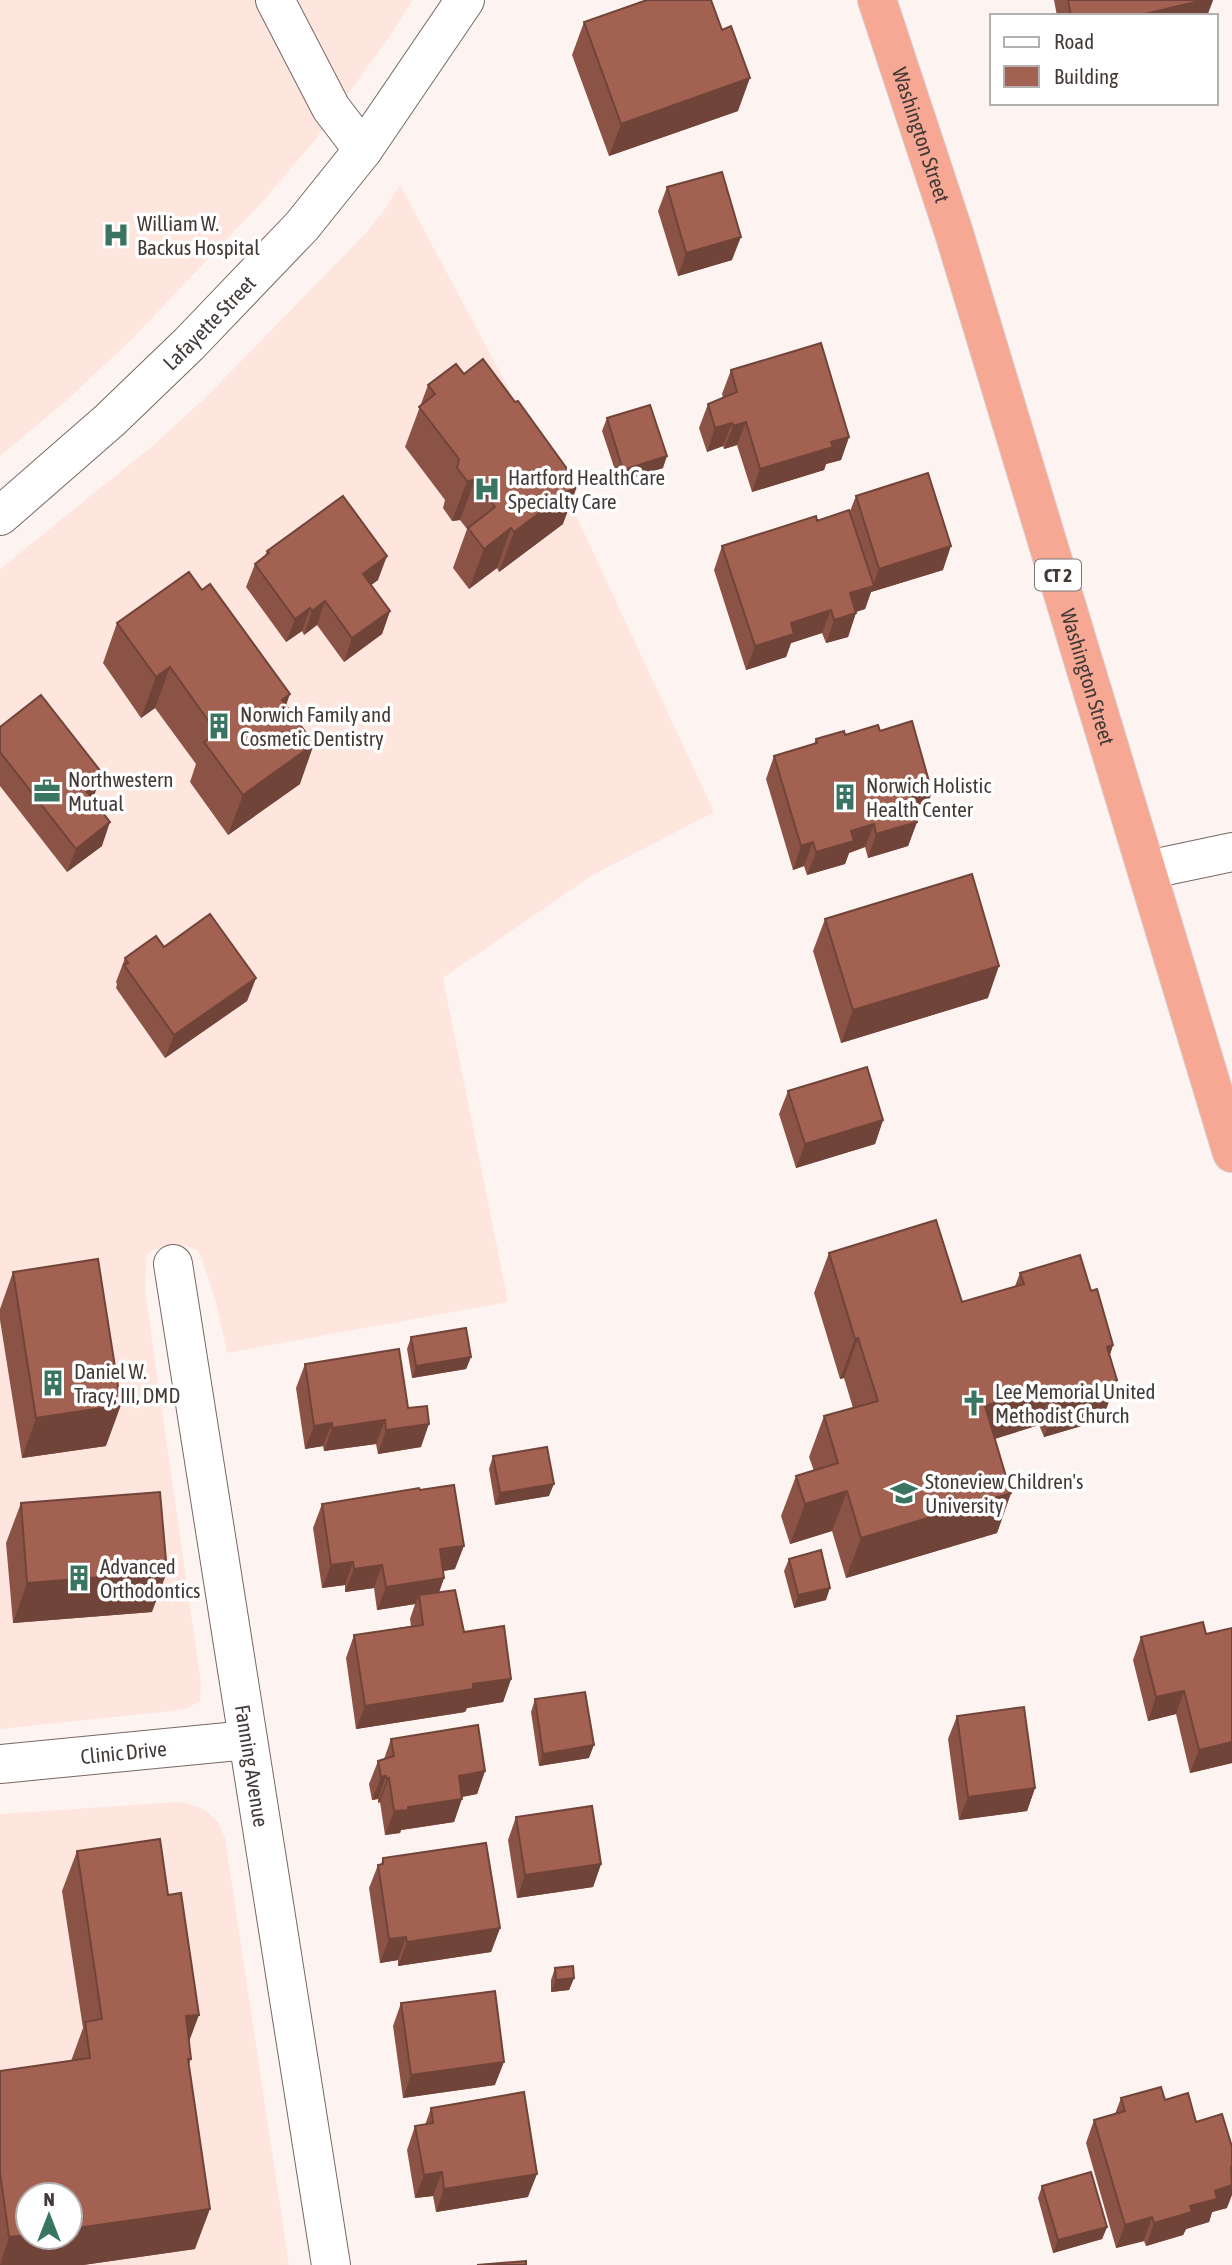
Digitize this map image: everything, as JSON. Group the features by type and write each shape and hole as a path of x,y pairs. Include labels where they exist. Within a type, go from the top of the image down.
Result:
{"highway":[{"name":"Washington Street","path":"877,0 954,233 1232,1153"}],"street":[{"path":"275,0 331,108 362,150"},
{"name":"Lafayette Street","path":"0,515 101,428 189,344 302,226 362,150 465,0"},
{"path":"1147,870 1232,852"},
{"name":"Fanning Avenue","path":"173,1264 331,2265"},
{"name":"Clinic Drive","path":"0,1764 248,1740"}],"shaded area":[{"name":"William W. Backus Hospital","path":"0,0 413,0 315,140 266,198 132,339 67,400 0,456"},
{"path":"400,185 573,509 714,812 591,876 443,978 508,1302 227,1353 215,1298 197,1250 174,1246 147,1254 145,1289 201,1684 200,1701 188,1708 172,1711 0,1729 0,569 150,448 204,399 366,233"},
{"path":"177,1802 205,1810 219,1823 225,1838 289,2265 0,2265 0,1814"}],"building":[{"path":"647,0 711,0 722,30 731,26 750,78 621,124 584,22"},
{"path":"1068,0 1204,0 1144,14 1071,14"},
{"path":"722,172 741,237 686,253 667,187"},
{"path":"821,343 849,437 831,442 833,447 760,469 746,422 715,428 708,404 737,392 731,370"},
{"path":"483,359 515,402 518,401 578,484 514,532 511,528 484,549 468,528 495,507 475,480 467,481 457,468 459,459 419,407 435,394 428,385 456,364 464,374"},
{"path":"650,405 667,456 623,470 607,418"},
{"path":"928,473 951,546 879,569 856,496"},
{"path":"343,496 387,556 363,574 390,611 352,638 325,601 295,619 255,564 269,553 267,551"},
{"path":"849,510 874,586 850,593 856,613 834,620 831,610 791,623 794,634 755,646 722,546 816,516 817,521"},
{"path":"189,572 202,590 210,584 290,694 282,700 314,744 243,795 204,742 217,733 170,667 156,677 117,623"},
{"name":"Northwestern Mutual","path":"41,695 102,773 83,787 110,822 76,849 0,752 0,727"},
{"name":"Norwich Holistic Health Center","path":"912,721 932,792 910,798 917,822 876,834 874,824 851,831 854,841 816,852 813,842 801,846 774,756 817,743 816,739 844,731 845,735 878,725 880,731"},
{"path":"972,874 999,966 853,1010 825,919"},
{"path":"210,914 256,978 174,1035 124,965 128,963 125,958 156,936 164,947"},
{"path":"867,1067 883,1120 805,1144 788,1091"},
{"name":"Lee Memorial United Methodist Church","path":"936,1220 962,1302 1024,1284 1020,1273 1080,1255 1091,1291 1097,1289 1113,1345 1107,1347 1117,1380 1058,1397 1054,1385 985,1406 1011,1493 861,1538 847,1491 805,1504 796,1476 838,1463 824,1416 878,1401 858,1338 855,1339 829,1253"},
{"path":"98,1259 121,1405 36,1418 13,1272"},
{"path":"466,1328 471,1357 416,1366 411,1337"},
{"path":"399,1349 408,1408 427,1406 429,1424 386,1430 385,1420 332,1428 332,1423 314,1426 305,1364"},
{"path":"547,1447 554,1484 500,1493 493,1456"},
{"path":"454,1485 464,1546 440,1549 444,1578 386,1587 382,1565 354,1569 353,1562 331,1565 322,1504"},
{"path":"160,1492 167,1572 27,1583 21,1503"},
{"path":"821,1550 830,1588 798,1595 789,1559"},
{"path":"455,1590 464,1632 504,1626 511,1679 473,1684 473,1689 365,1706 354,1635 423,1625 419,1595"},
{"path":"1203,1622 1206,1634 1232,1628 1232,1742 1199,1750 1184,1691 1156,1697 1141,1637"},
{"path":"585,1692 594,1745 543,1754 535,1699"},
{"path":"1024,1707 1035,1788 968,1797 957,1716"},
{"path":"478,1725 485,1771 459,1776 462,1799 394,1811 389,1778 381,1777 378,1761 394,1756 391,1739"},
{"path":"592,1806 601,1864 525,1875 516,1817"},
{"path":"160,1839 168,1895 181,1893 199,2015 186,2016 191,2059 188,2059 210,2209 84,2227 84,2181 14,2181 14,2236 9,2237 0,2173 0,2071 90,2058 85,2022 102,2019 77,1851"},
{"path":"486,1843 500,1928 407,1942 406,1937 389,1939 378,1865 383,1864 383,1858"},
{"path":"573,1966 574,1978 556,1980 555,1968"},
{"path":"495,1991 504,2062 411,2075 401,2003"},
{"path":"1161,2087 1165,2100 1188,2093 1196,2122 1222,2114 1232,2147 1232,2185 1215,2191 1217,2199 1190,2206 1192,2212 1154,2223 1152,2217 1125,2225 1094,2120 1125,2111 1121,2098"},
{"path":"524,2092 537,2174 444,2189 442,2172 424,2175 415,2126 433,2123 431,2108"},
{"path":"1091,2172 1107,2227 1058,2240 1042,2186"},
{"path":"526,2261 526,2265 477,2265"}],"place":[{"name":"William W. Backus Hospital","path":"116,235"},
{"name":"Hartford HealthCare Specialty Care","path":"487,489"},
{"name":"Norwich Family and Cosmetic Dentistry","path":"219,726"},
{"name":"Northwestern Mutual","path":"47,791"},
{"name":"Norwich Holistic Health Center","path":"845,797"},
{"name":"Daniel W. Tracy, III, DMD","path":"53,1383"},
{"name":"Lee Memorial United Methodist Church","path":"974,1403"},
{"name":"Stoneview Children's University","path":"904,1493"},
{"name":"Advanced Orthodontics","path":"79,1578"}]}
